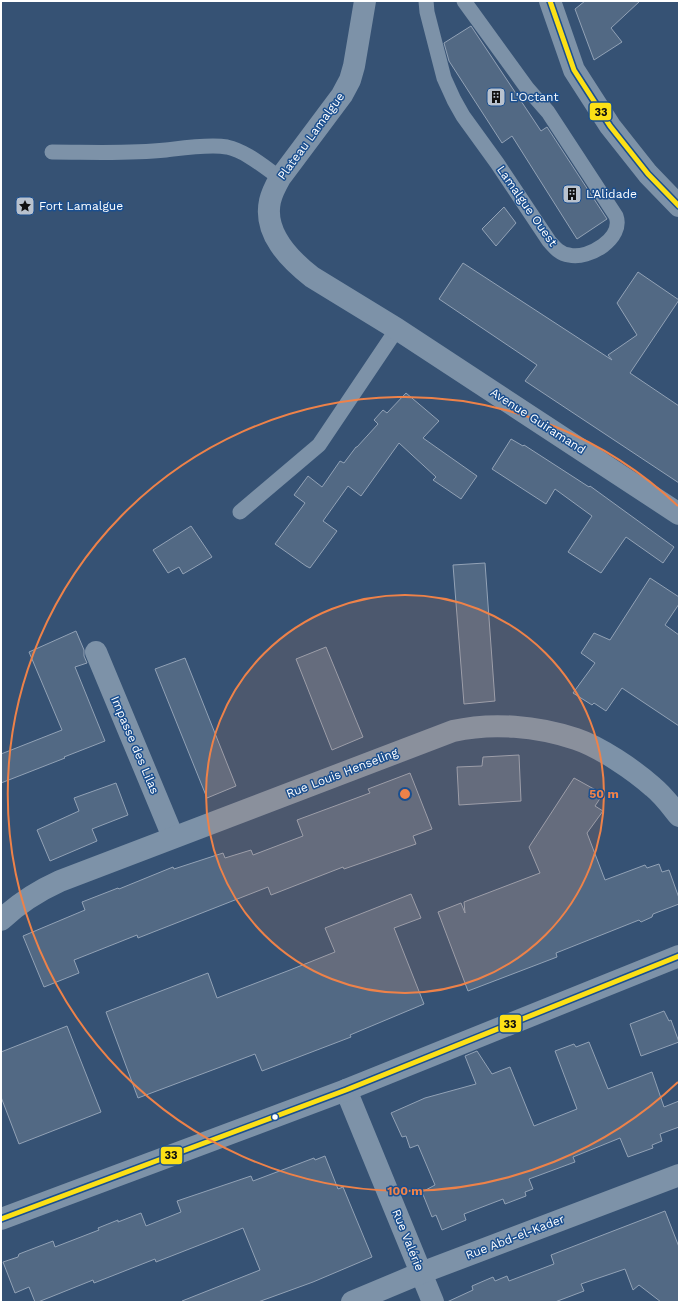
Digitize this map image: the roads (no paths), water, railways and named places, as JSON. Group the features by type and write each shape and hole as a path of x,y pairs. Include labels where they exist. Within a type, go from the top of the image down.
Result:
{"street":[{"name":"Plateau Lamalgue","path":"365,1 354,66 350,80 342,96 280,178 274,189 270,202 269,214 275,236 285,251 299,267 312,277 397,329"},
{"path":"550,1 574,70 610,126 648,174 679,206"},
{"name":"Avenue Guiramand","path":"397,329 679,514"},
{"name":"Impasse des Lilas","path":"96,652 173,837"},
{"name":"Rue Louis Henseling","path":"1,920 40,890 60,881 453,731 478,726 497,726 540,731 576,739 594,747 616,760 653,787 679,816"},
{"path":"1,1219 346,1090 679,956"},
{"name":"Rue Valérie","path":"346,1090 433,1302"},
{"name":"Rue Abd-el-Kader","path":"352,1302 679,1175"}],"lane":[{"name":"Lamalgue Ouest","path":"426,1 427,12 444,78 454,100 463,116 497,163 549,241 557,250 569,255 581,255 598,249 606,244 611,237 618,221 616,216 548,112 527,88 464,1"},
{"path":"52,152 108,152 165,150 184,147 227,147 245,154 280,178"},
{"path":"240,512 320,445 397,329"}],"place":[{"name":"L'Octant","path":"496,97"},
{"name":"L'Alidade","path":"572,194"},
{"name":"Fort Lamalgue","path":"25,206"}]}
